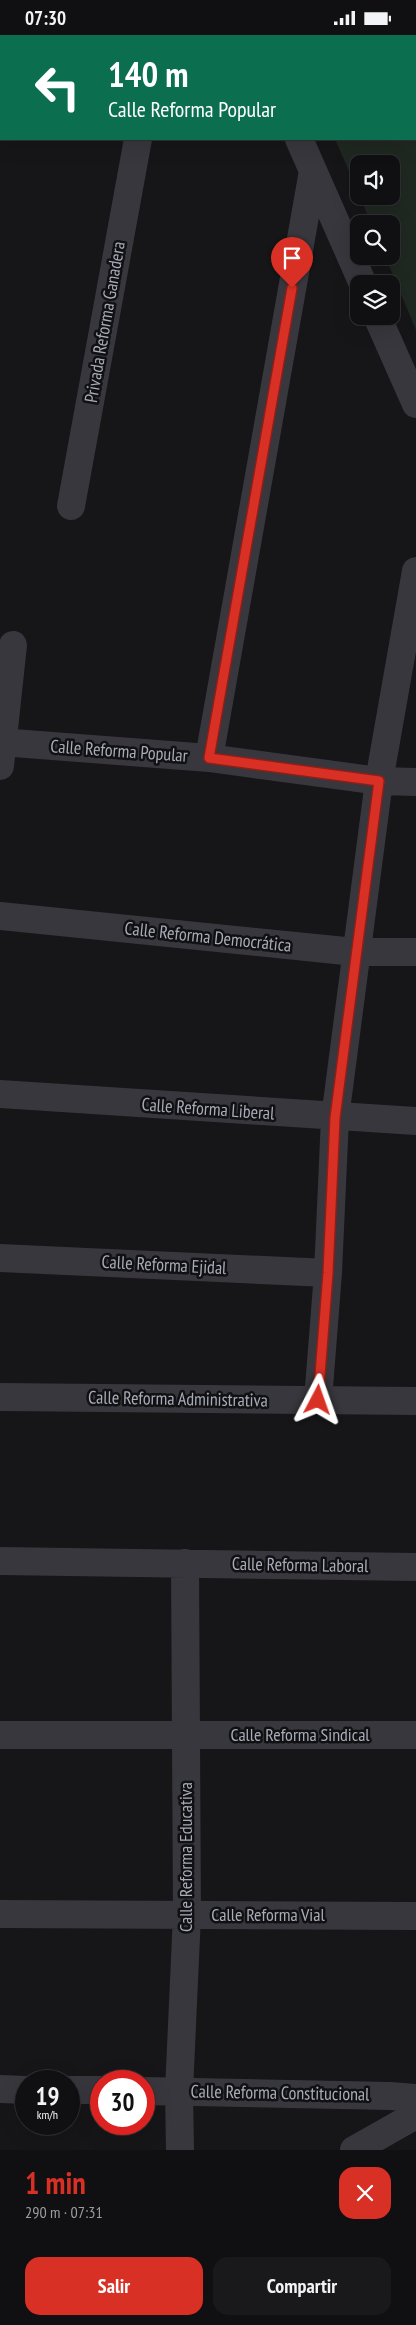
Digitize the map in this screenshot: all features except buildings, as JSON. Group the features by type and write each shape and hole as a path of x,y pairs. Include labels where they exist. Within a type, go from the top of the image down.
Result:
{"street":[{"name":"Privada Reforma Ganadera","path":"71,506 138,140"},
{"path":"299,140 359,275"},
{"path":"209,758 313,171"},
{"path":"381,325 416,404"},
{"path":"318,1400 328,1273 335,1118 355,953 379,781 416,571"},
{"path":"1,750 13,645"},
{"name":"Calle Reforma Popular","path":"1,750 209,758 379,781 416,782"},
{"name":"Calle Reforma Democrática","path":"0,916 355,953 416,952"},
{"name":"Calle Reforma Liberal","path":"0,1094 335,1118 416,1121"},
{"name":"Calle Reforma Ejidal","path":"0,1258 328,1273"},
{"name":"Calle Reforma Administrativa","path":"0,1397 416,1401"},
{"name":"Calle Reforma Laboral","path":"0,1561 416,1567"},
{"name":"Calle Reforma Educativa","path":"180,2150 179,2091 187,1915 185,1563"},
{"name":"Calle Reforma Sindical","path":"0,1735 416,1735"},
{"name":"Calle Reforma Vial","path":"0,1914 416,1917"},
{"path":"0,2089 15,2090"},
{"name":"Calle Reforma Constitucional","path":"155,2091 416,2098"},
{"path":"354,2150 416,2115"}],"shaded area":[{"path":"335,140 416,140 416,330 400,292 400,275 393,275 389,265 400,265 400,215 367,215 364,205 400,205 400,155 350,155 350,173"}],"route":[{"path":"292,288 209,758 379,781 355,953 335,1118 328,1273 318,1400"}]}
